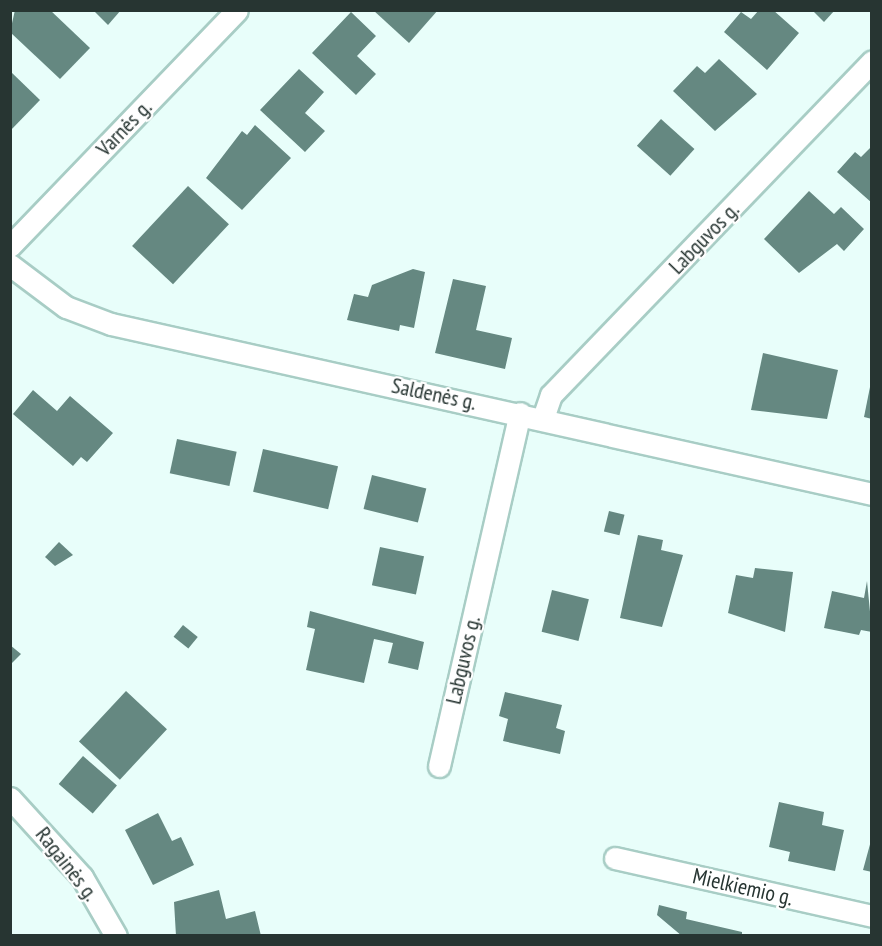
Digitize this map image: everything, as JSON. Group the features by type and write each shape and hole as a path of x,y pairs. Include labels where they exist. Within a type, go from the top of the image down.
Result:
{"street":[{"name":"Varnės g.","path":"10,246 237,10"},
{"name":"Labguvos g.","path":"543,418 551,395 872,61"},
{"name":"Saldenės g.","path":"10,265 66,307 111,324 543,418 872,494"},
{"name":"Labguvos g.","path":"439,766 520,413"},
{"name":"Ragainės g.","path":"10,798 82,877 116,936"},
{"name":"Mielkiemio g.","path":"615,858 872,915"}],"building":[{"path":"15,10 50,10 90,48 60,79 10,32"},
{"path":"93,10 121,10 108,25"},
{"path":"373,10 438,10 409,43"},
{"path":"759,10 773,10 799,33 767,70 724,32 741,12 751,19"},
{"path":"812,10 835,10 824,22"},
{"path":"351,12 376,36 357,56 376,74 356,95 312,53"},
{"path":"719,59 757,94 715,131 673,91 697,66 705,73"},
{"path":"299,69 324,92 305,113 325,131 305,152 260,110"},
{"path":"10,71 40,100 10,131"},
{"path":"661,119 694,149 670,176 637,146"},
{"path":"255,125 291,158 242,210 206,178 242,131 247,135"},
{"path":"872,146 872,203 837,172 855,152 861,157"},
{"path":"188,186 229,224 173,284 132,246"},
{"path":"809,191 834,214 841,207 864,229 844,251 837,244 799,273 764,239"},
{"path":"413,269 425,272 414,328 400,325 399,331 347,320 354,294 368,297 372,285"},
{"path":"453,279 486,286 476,330 512,338 505,369 435,353"},
{"path":"763,353 838,370 827,419 751,410"},
{"path":"870,387 872,387 872,419 864,417"},
{"path":"33,390 57,411 70,396 113,433 87,462 81,457 73,466 13,414"},
{"path":"177,439 237,452 229,486 170,473"},
{"path":"263,449 338,466 328,509 253,492"},
{"path":"372,475 426,489 418,523 364,509"},
{"path":"609,511 625,515 619,535 604,531"},
{"path":"638,535 663,540 661,550 683,555 662,627 620,618"},
{"path":"59,542 73,555 55,566 45,557"},
{"path":"380,547 424,556 416,595 372,585"},
{"path":"755,568 793,572 785,632 728,613 736,575 753,578"},
{"path":"867,581 872,632 861,630 859,635 824,628 832,591 864,598"},
{"path":"552,590 589,599 578,641 542,632"},
{"path":"310,611 424,642 418,670 388,663 393,643 374,639 364,683 306,670 315,629 307,627"},
{"path":"183,625 198,637 188,649 174,637"},
{"path":"10,645 21,654 10,665"},
{"path":"126,691 167,729 120,780 79,741"},
{"path":"505,692 562,705 556,728 565,731 560,754 503,741 508,719 499,716"},
{"path":"83,756 117,786 93,813 59,784"},
{"path":"779,802 824,812 822,825 844,830 835,871 788,861 790,852 769,847"},
{"path":"158,813 172,841 181,837 194,865 153,885 125,830"},
{"path":"872,837 872,872 863,870"},
{"path":"219,890 226,919 255,911 261,936 176,936 174,902"},
{"path":"659,905 687,912 686,919 742,932 742,936 682,936 657,915"}]}
